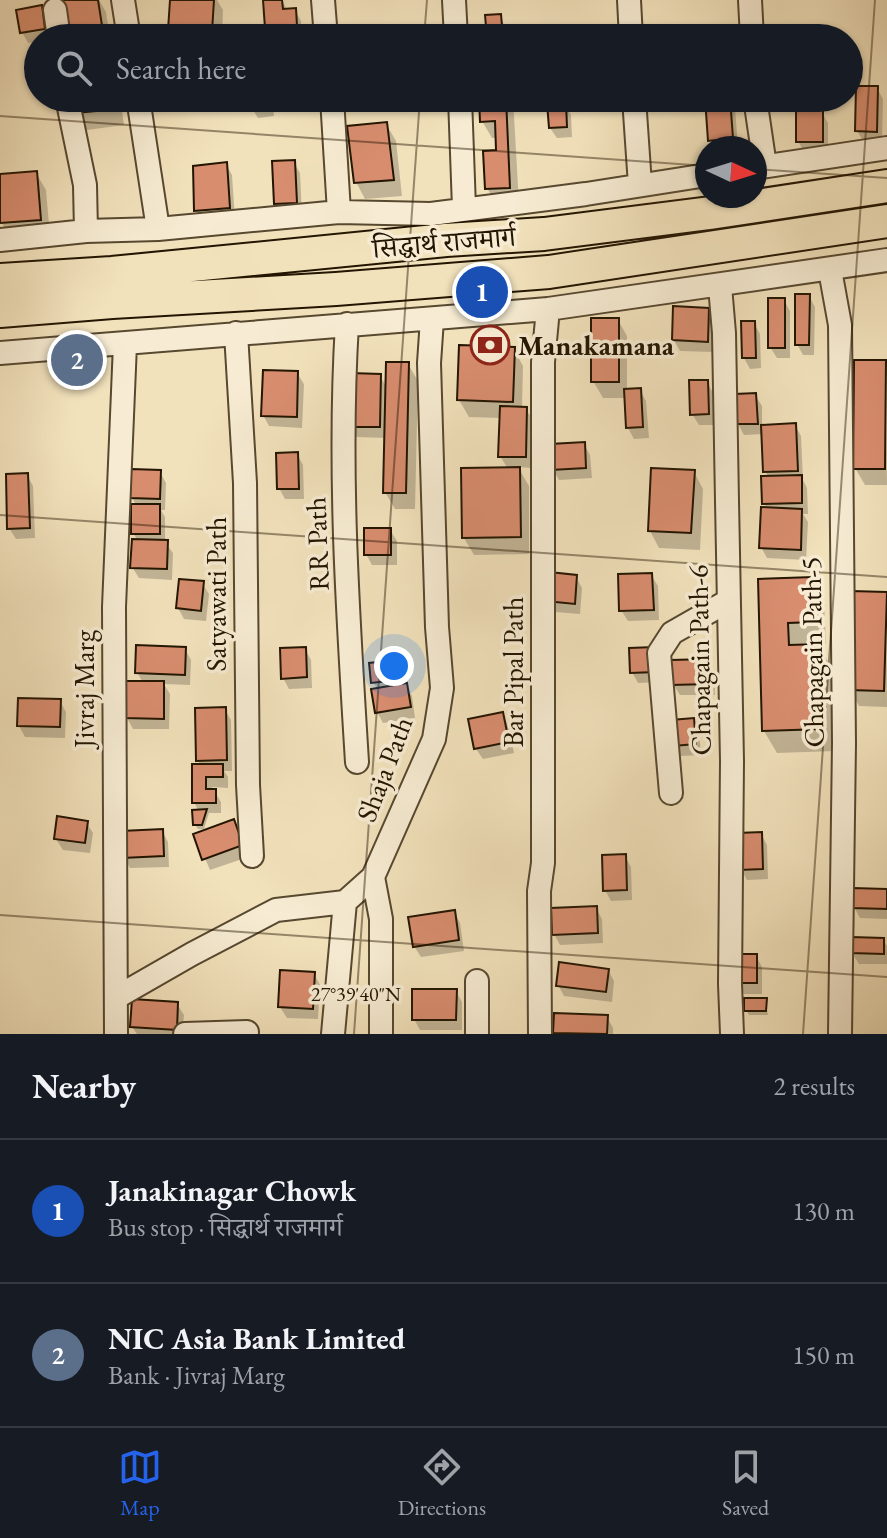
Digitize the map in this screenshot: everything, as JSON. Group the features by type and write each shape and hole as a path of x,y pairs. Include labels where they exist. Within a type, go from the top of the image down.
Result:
{"highway":[{"name":"सिद्धार्थ राजमार्ग","path":"0,280 112,273 446,240 544,234 887,186"},
{"name":"सिद्धार्थ राजमार्ग","path":"0,311 549,272 887,221"}],"street":[{"path":"123,0 127,24"},
{"path":"323,0 325,24"},
{"path":"454,0 455,24"},
{"path":"629,0 630,24"},
{"path":"750,0 751,24"},
{"path":"55,10 57,24"},
{"path":"70,112 85,185 86,231"},
{"path":"140,112 158,229"},
{"path":"333,112 339,212"},
{"path":"461,112 464,208"},
{"path":"635,112 640,185"},
{"path":"756,112 758,136"},
{"path":"767,166 887,148"},
{"path":"0,240 339,212 431,214 695,177"},
{"path":"0,353 548,309 887,260"},
{"name":"Chapagain Path-5","path":"830,270 840,325 844,743 840,1034"},
{"name":"Chapagain Path-6","path":"720,286 724,333 732,761 732,1034"},
{"name":"Bar Pipal Path","path":"540,1034 543,362 548,309"},
{"name":"Shaja Path","path":"345,902 373,877 434,739 442,688 430,410 432,319"},
{"name":"RR Path","path":"347,324 344,372 346,516 357,762"},
{"name":"Satyawati Path","path":"236,333 245,483 248,785 252,856"},
{"name":"Jivraj Marg","path":"116,1034 114,607 125,344"},
{"path":"671,793 659,653 672,633 728,601"},
{"path":"373,877 381,919 381,1034"},
{"path":"117,997 276,910 345,902 333,1034"},
{"path":"477,981 477,1034"},
{"path":"185,1034 247,1032"}],"building":[{"path":"59,0 98,0 102,24 62,24"},
{"path":"170,0 214,0 212,24 168,24"},
{"path":"263,0 282,0 283,9 296,8 297,24 265,24"},
{"path":"42,5 44,24 24,24 24,32 20,33 16,10"},
{"path":"501,14 502,24 486,24 485,15"},
{"path":"863,86 878,86 877,132 855,131 855,112 863,112"},
{"path":"480,112 507,112 510,188 485,189 483,151 496,150 495,121 480,122"},
{"path":"548,112 566,112 567,127 549,128"},
{"path":"706,112 731,112 733,136 708,136"},
{"path":"796,112 823,112 823,142 796,142"},
{"path":"387,122 394,180 354,183 347,126"},
{"path":"295,160 297,203 274,204 272,161"},
{"path":"227,162 230,208 194,211 193,166"},
{"path":"37,171 41,220 0,223 0,174"},
{"path":"795,294 810,294 809,345 795,345"},
{"path":"768,298 785,298 785,348 768,348"},
{"path":"673,306 709,308 708,342 672,340"},
{"path":"591,318 619,318 619,382 591,382"},
{"path":"741,321 755,321 756,358 742,358"},
{"path":"459,345 515,347 513,402 457,400"},
{"path":"854,360 886,360 885,469 853,469"},
{"path":"386,362 409,362 406,493 383,493"},
{"path":"263,370 298,371 297,417 261,416"},
{"path":"350,373 381,374 380,427 349,427"},
{"path":"689,380 708,380 709,414 690,415"},
{"path":"641,388 643,427 626,428 624,389"},
{"path":"756,393 758,424 736,424 735,394"},
{"path":"500,406 527,407 526,457 498,457"},
{"path":"796,423 798,471 763,472 761,425"},
{"path":"585,442 586,468 551,470 550,444"},
{"path":"298,452 299,489 277,489 276,453"},
{"path":"520,467 521,537 462,538 461,468"},
{"path":"651,468 695,470 691,533 648,531"},
{"path":"131,469 161,470 160,499 130,498"},
{"path":"28,473 30,528 7,529 6,474"},
{"path":"802,475 802,503 762,504 761,476"},
{"path":"131,504 160,504 160,534 131,534"},
{"path":"761,507 802,509 801,550 759,548"},
{"path":"364,528 391,528 391,555 364,555"},
{"path":"132,539 168,540 167,569 130,568"},
{"path":"549,572 577,575 575,604 546,601"},
{"path":"652,573 654,610 619,611 618,574"},
{"path":"813,577 814,622 788,623 789,645 821,644 823,729 762,731 758,579"},
{"path":"179,579 204,581 201,611 176,608"},
{"path":"851,591 887,592 884,691 848,690"},
{"path":"136,645 186,647 185,675 135,673"},
{"path":"306,647 307,677 281,679 280,648"},
{"path":"655,647 656,672 630,673 629,648"},
{"path":"709,659 710,684 671,685 671,660"},
{"path":"396,660 398,680 371,683 369,663"},
{"path":"125,681 164,681 164,719 125,718"},
{"path":"407,683 411,707 375,713 371,689"},
{"path":"18,698 61,699 60,727 17,726"},
{"path":"226,707 227,760 196,761 195,708"},
{"path":"503,712 509,742 474,749 468,719"},
{"path":"694,718 696,744 673,746 671,720"},
{"path":"192,764 223,764 223,777 206,777 206,789 216,789 216,803 192,803"},
{"path":"207,809 202,825 193,825 192,810"},
{"path":"57,816 88,821 85,843 54,839"},
{"path":"234,819 243,845 202,860 193,834"},
{"path":"163,829 164,856 122,858 121,831"},
{"path":"762,832 763,869 739,870 737,833"},
{"path":"626,854 627,890 603,891 602,855"},
{"path":"852,888 887,889 887,909 852,908"},
{"path":"597,906 598,933 552,935 551,908"},
{"path":"455,910 459,940 413,947 408,917"},
{"path":"851,937 884,938 884,954 850,953"},
{"path":"736,954 757,954 757,983 736,983"},
{"path":"559,962 609,969 606,992 556,986"},
{"path":"280,970 315,972 313,1009 278,1007"},
{"path":"412,989 457,989 456,1020 412,1020"},
{"path":"744,998 767,998 766,1011 744,1011"},
{"path":"132,999 178,1002 177,1030 130,1027"},
{"path":"554,1013 608,1015 607,1034 553,1033"}],"place":[{"name":"Janakinagar Chowk","path":"482,292"},
{"name":"Manakamana","path":"490,345"},
{"name":"NIC Asia Bank Limited","path":"77,360"}]}
